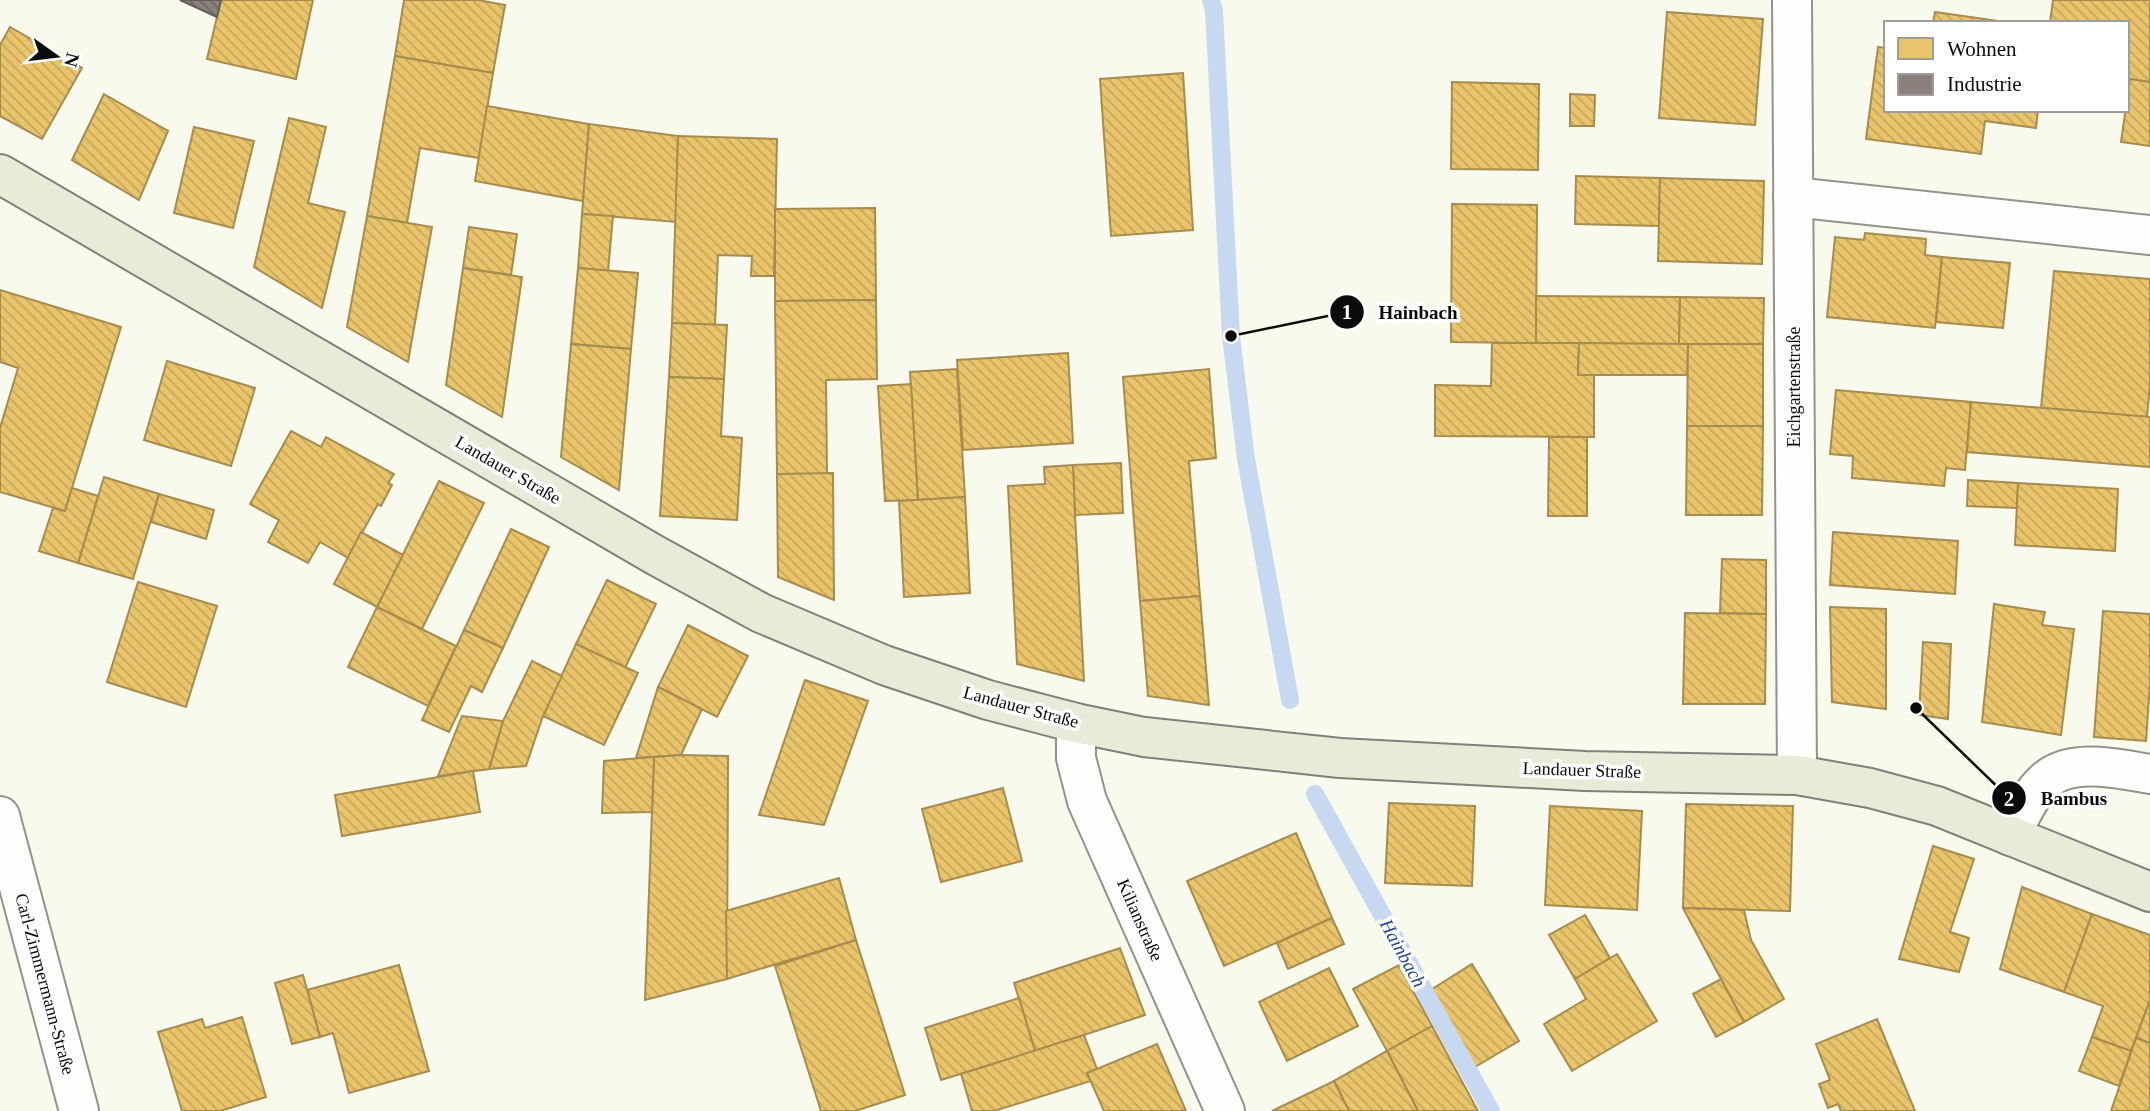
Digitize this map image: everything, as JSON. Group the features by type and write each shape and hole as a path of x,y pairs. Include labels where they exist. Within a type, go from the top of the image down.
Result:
{"main road":[{"name":"Landauer Straße","path":"0,174 643,548 761,613 884,665 988,700 1144,737 1340,758 1585,771 1797,775 1870,788 1937,806 2150,892"}],"street":[{"name":"Eichgartenstraße","path":"1792,0 1797,775"},
{"path":"1793,197 2150,235"},
{"name":"Kilianstraße","path":"1076,723 1076,758 1087,802 1225,1111"},
{"path":"2010,836 2032,797 2046,779 2068,769 2091,766 2150,774"},
{"name":"Carl-Zimmermann-Straße","path":"0,816 79,1111"}],"building: Wohnen":[{"path":"221,0 313,0 296,79 207,59"},
{"path":"404,0 478,0 505,5 493,73 395,56"},
{"path":"2053,0 2150,0 2150,82 2129,79 2129,21 2050,21"},
{"path":"1667,12 1763,19 1755,125 1659,118"},
{"path":"1935,12 1998,21 1933,21"},
{"path":"10,27 82,68 42,139 0,116 0,45"},
{"path":"1878,47 1884,48 1884,112 2038,112 2036,128 1985,121 1981,154 1866,139"},
{"path":"395,56 493,73 479,158 420,148 407,223 367,216"},
{"path":"1183,73 1193,230 1111,236 1100,79"},
{"path":"2130,79 2150,82 2150,146 2121,142 2125,112 2129,112"},
{"path":"1452,82 1539,84 1538,170 1451,169"},
{"path":"104,94 168,131 139,200 72,160"},
{"path":"1570,94 1595,95 1594,126 1570,126"},
{"path":"487,106 589,124 583,201 475,181"},
{"path":"289,118 326,127 308,203 345,212 322,308 254,267"},
{"path":"589,124 678,136 676,222 582,214"},
{"path":"194,127 254,141 233,228 174,213"},
{"path":"678,136 777,139 774,276 751,276 752,256 718,255 715,325 672,323"},
{"path":"1576,176 1660,178 1659,226 1575,224"},
{"path":"1660,178 1764,181 1762,264 1658,261"},
{"path":"1452,204 1537,205 1536,343 1451,342"},
{"path":"875,208 876,300 775,301 775,209"},
{"path":"582,214 613,216 608,271 578,268"},
{"path":"367,216 432,227 408,362 347,327"},
{"path":"469,227 517,234 511,275 463,268"},
{"path":"1865,233 1926,239 1925,255 1942,257 1935,328 1827,317 1835,237 1864,240"},
{"path":"1942,257 2010,263 2003,328 1936,322"},
{"path":"463,268 522,277 502,417 446,385"},
{"path":"578,268 638,273 631,349 571,344"},
{"path":"2054,271 2150,279 2150,385 2147,417 2041,408"},
{"path":"0,290 121,327 65,511 0,492 0,428 18,368 0,362"},
{"path":"1536,296 1680,297 1679,344 1536,343"},
{"path":"1680,297 1764,298 1763,344 1679,344"},
{"path":"876,300 877,379 826,380 827,474 777,474 775,301"},
{"path":"672,323 727,325 724,379 669,377"},
{"path":"1492,343 1579,343 1578,375 1594,375 1594,437 1435,436 1435,385 1491,386"},
{"path":"1579,343 1688,344 1687,375 1578,375"},
{"path":"571,344 631,349 619,490 561,457"},
{"path":"1688,344 1763,344 1763,426 1687,426"},
{"path":"1068,353 1073,443 963,450 957,360"},
{"path":"167,361 255,388 231,466 144,440"},
{"path":"957,369 965,497 918,500 910,372"},
{"path":"1209,369 1216,458 1189,461 1200,596 1140,601 1123,377"},
{"path":"669,377 724,379 721,436 742,438 737,520 660,516"},
{"path":"911,384 918,500 885,501 878,386"},
{"path":"1836,390 1971,402 1965,470 1946,468 1944,486 1852,478 1853,456 1830,454"},
{"path":"1971,402 2150,417 2150,467 1967,452"},
{"path":"1687,426 1763,426 1762,515 1686,515"},
{"path":"291,431 321,447 326,437 394,474 388,483 392,485 381,506 378,504 348,558 320,542 308,563 268,542 279,520 250,504"},
{"path":"1549,437 1587,437 1587,516 1548,516"},
{"path":"1121,463 1123,513 1075,515 1073,465"},
{"path":"1073,465 1084,681 1017,664 1008,486 1045,484 1044,467"},
{"path":"833,473 834,600 778,577 777,474"},
{"path":"104,477 159,494 133,579 78,563"},
{"path":"1968,480 2018,483 2017,508 1967,506"},
{"path":"439,481 484,503 422,629 377,607"},
{"path":"2018,483 2118,489 2115,551 2015,545"},
{"path":"72,488 98,496 78,563 39,551 53,508 65,511"},
{"path":"159,494 214,510 206,539 151,522"},
{"path":"965,497 970,593 904,597 899,501"},
{"path":"511,529 549,547 503,648 464,630"},
{"path":"361,532 403,555 377,607 334,584"},
{"path":"1833,532 1958,541 1955,594 1830,585"},
{"path":"1722,559 1766,560 1766,614 1720,613"},
{"path":"607,580 656,604 625,668 576,644"},
{"path":"138,582 217,606 186,707 107,682"},
{"path":"1200,596 1209,705 1148,696 1140,601"},
{"path":"1994,604 2045,612 2042,625 2074,629 2061,735 1982,722"},
{"path":"377,607 456,646 428,706 348,667"},
{"path":"1830,607 1886,609 1886,709 1832,702"},
{"path":"2103,611 2150,614 2150,683 2146,741 2094,737"},
{"path":"1685,613 1766,614 1765,704 1683,704"},
{"path":"688,625 748,656 717,717 658,687"},
{"path":"464,630 503,648 482,692 471,686 449,732 422,720"},
{"path":"1923,642 1951,644 1948,719 1919,715"},
{"path":"576,644 638,673 604,745 543,716"},
{"path":"532,661 562,676 543,716 526,766 489,769 503,721"},
{"path":"805,680 868,701 824,825 759,815"},
{"path":"658,687 702,709 681,755 636,758"},
{"path":"462,716 503,721 489,769 438,776"},
{"path":"728,756 727,979 645,1000 654,757"},
{"path":"654,757 652,812 602,813 604,761"},
{"path":"473,771 480,812 342,836 335,795"},
{"path":"1003,788 1022,861 941,882 922,809"},
{"path":"1389,803 1475,806 1472,886 1385,883"},
{"path":"1686,804 1793,806 1790,911 1683,908"},
{"path":"1550,806 1642,811 1637,910 1545,905"},
{"path":"1296,833 1332,918 1224,966 1187,881"},
{"path":"1933,846 1974,859 1950,932 1969,938 1959,972 1899,959"},
{"path":"839,878 856,940 727,979 726,911"},
{"path":"2022,887 2092,914 2064,992 2000,969"},
{"path":"1683,908 1744,910 1751,940 1784,999 1744,1022"},
{"path":"2092,914 2150,935 2150,1000 2131,1051 2092,1037 2103,1006 2064,992"},
{"path":"1585,915 1610,958 1575,979 1549,935"},
{"path":"1332,918 1344,944 1288,969 1277,943"},
{"path":"856,940 905,1095 855,1111 821,1111 775,966"},
{"path":"1120,948 1145,1015 1035,1051 1014,983"},
{"path":"1617,954 1657,1021 1572,1071 1544,1024 1586,999 1575,979"},
{"path":"1472,964 1519,1041 1475,1067 1429,991"},
{"path":"399,965 429,1071 349,1093 333,1033 320,1037 307,990"},
{"path":"1399,965 1432,1026 1387,1051 1353,989"},
{"path":"1329,968 1358,1026 1287,1061 1259,1002"},
{"path":"303,975 320,1037 292,1044 275,983"},
{"path":"1721,979 1744,1022 1716,1037 1693,994"},
{"path":"1019,998 1035,1051 941,1080 925,1028"},
{"path":"2150,1000 2150,1043 2136,1038"},
{"path":"242,1017 266,1097 220,1111 182,1111 158,1032 202,1019 205,1028"},
{"path":"1877,1019 1915,1111 1841,1111 1838,1104 1828,1108 1819,1084 1830,1080 1816,1044"},
{"path":"1432,1026 1478,1111 1418,1111 1387,1051"},
{"path":"1084,1035 1097,1069 1087,1073 1091,1081 994,1111 972,1111 961,1074"},
{"path":"2092,1037 2131,1051 2119,1086 2079,1071"},
{"path":"2136,1038 2150,1043 2150,1111 2111,1111"},
{"path":"1157,1044 1186,1111 1104,1111 1087,1073"},
{"path":"1387,1051 1418,1111 1349,1111 1334,1081"},
{"path":"1334,1081 1349,1111 1272,1111"}],"building: Industrie":[{"path":"180,0 221,0 217,17"}],"waterway":[{"name":"Hainbach","path":"1211,0 1214,10 1231,336 1246,459 1290,700"},
{"name":"Hainbach","path":"1315,794 1491,1111"}],"place":[{"name":"Hainbach","path":"1231,336"},
{"name":"Bambus","path":"1916,708"}]}
